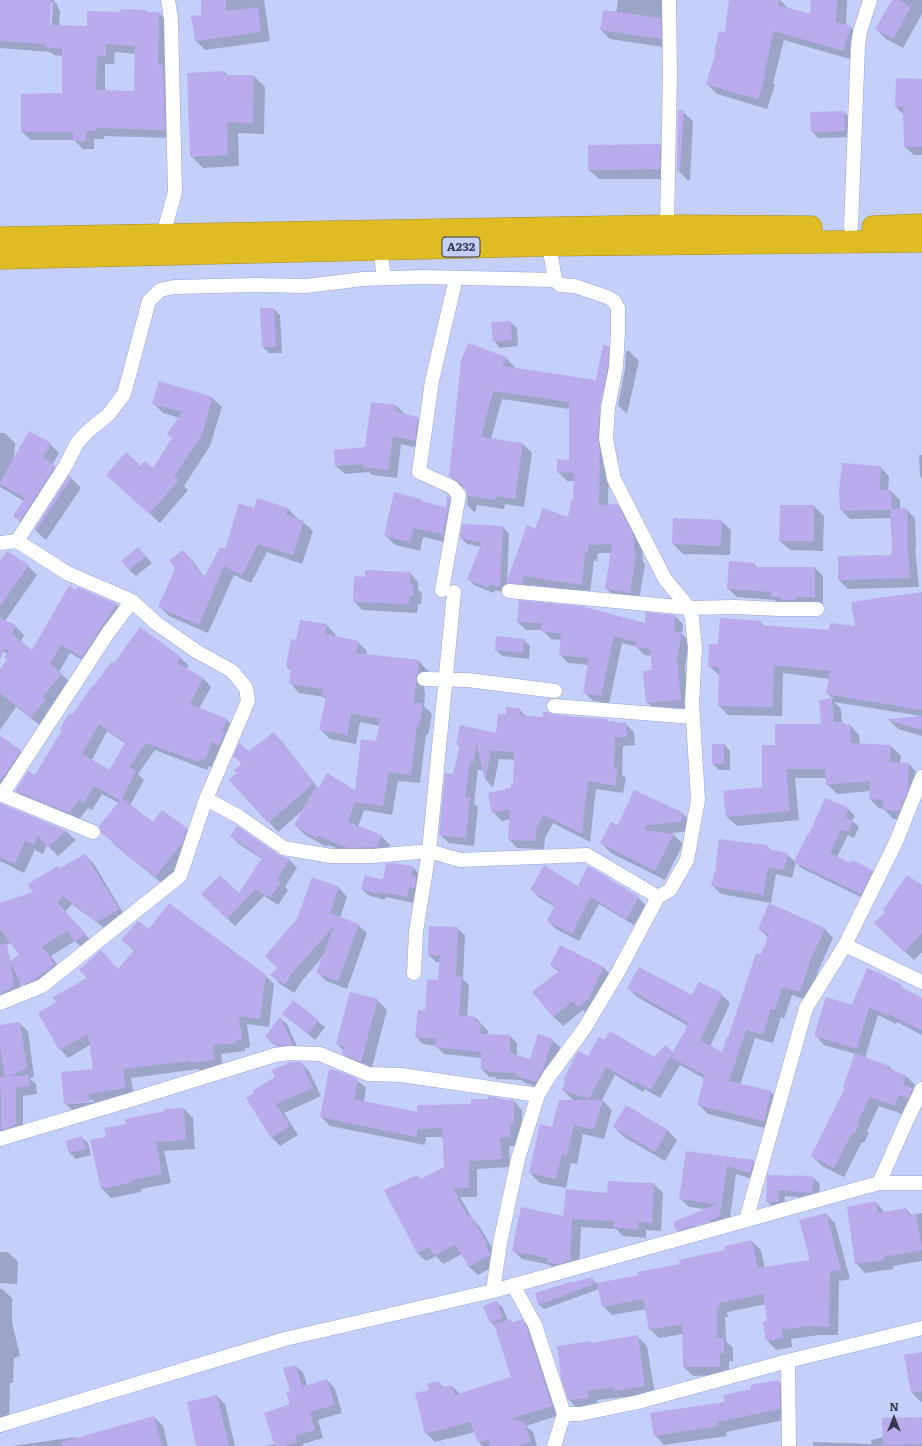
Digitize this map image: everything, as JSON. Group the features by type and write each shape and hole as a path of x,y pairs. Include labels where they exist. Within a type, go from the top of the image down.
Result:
{"highway":[{"name":"A232","path":"0,258 380,249 469,238 667,226 851,227 922,225"},
{"name":"A232","path":"0,238 163,235 469,238 549,245 922,240"}],"street":[{"path":"163,235 175,192 171,19 168,0"},
{"path":"667,226 670,73 669,0"},
{"path":"851,227 858,45 861,28 870,0"},
{"path":"493,1291 500,1243 518,1159 538,1095 550,1075 584,1028 617,974 658,897 670,890 687,860 698,800 692,703 694,648 692,618 688,608 665,579 614,479 606,439 608,408 616,367 618,308 614,301 607,297 575,286 560,285 555,280 549,245"},
{"path":"380,249 384,278"},
{"path":"0,544 17,540 66,465 77,443 87,432 109,414 124,394 149,301 160,290 174,287 255,285 306,286 364,279 421,277 555,280"},
{"path":"414,973 416,932 429,851 446,679 448,591 459,495 452,487 419,472 432,381 456,278"},
{"path":"0,1003 42,986 180,876 206,799 248,701 246,688 232,671 196,651 156,623 132,601 67,573 17,540"},
{"path":"509,591 688,608 817,609"},
{"path":"93,832 1,794 104,639 132,601"},
{"path":"424,679 468,680 555,691"},
{"path":"554,706 693,717"},
{"path":"746,1220 806,1008 845,945 896,842 922,777"},
{"path":"206,799 238,816 284,848 331,856 374,856 429,851 460,860 588,855 658,897"},
{"path":"845,945 922,982"},
{"path":"0,1139 275,1055 289,1053 320,1054 368,1074 401,1075 538,1095"},
{"path":"879,1183 906,1120 922,1089"},
{"path":"0,1425 285,1339 513,1286 879,1183 922,1183"},
{"path":"513,1286 535,1325 564,1414 554,1446"},
{"path":"564,1414 580,1414 638,1402 788,1361 922,1328"},
{"path":"788,1361 790,1446"}],"building":[{"path":"0,0 52,1 50,25 87,26 87,11 119,12 120,9 159,12 158,65 163,65 165,130 96,128 96,131 86,131 86,141 73,141 73,132 21,132 21,94 62,93 62,49 45,47 45,44 0,41","holes":["106,44 135,46 134,91 96,90 97,56 106,56"]},
{"path":"201,0 226,0 226,11 258,7 261,32 195,41 191,16 201,15"},
{"path":"729,0 779,0 778,5 810,14 811,0 837,0 836,22 851,26 843,51 774,31 764,74 766,74 758,100 706,84 716,52 714,52 719,31 725,32"},
{"path":"892,0 899,0 911,7 893,39 875,29"},
{"path":"603,10 661,18 661,39 600,30"},
{"path":"225,71 225,75 254,75 253,123 227,122 228,155 190,157 187,73"},
{"path":"896,78 922,79 922,147 904,147 903,107 895,107"},
{"path":"678,110 684,111 680,170 677,170"},
{"path":"844,111 845,131 811,132 810,112"},
{"path":"660,144 660,169 588,170 588,145"},
{"path":"260,308 274,308 276,347 262,347"},
{"path":"511,321 512,340 493,342 491,322"},
{"path":"468,343 506,357 503,366 596,380 603,345 609,346 608,366 600,407 598,438 600,454 599,505 617,504 634,536 634,554 636,554 630,593 605,589 612,544 589,545 588,552 585,552 582,585 523,576 522,584 506,583 527,525 535,529 543,508 568,517 571,500 573,500 574,473 557,472 557,459 569,460 569,402 493,391 481,437 523,443 515,499 496,496 495,500 468,496 466,506 466,490 458,481 449,476 461,361"},
{"path":"159,381 213,397 201,437 174,476 179,480 149,514 106,475 126,452 141,466 145,461 153,468 172,438 167,434 182,412 152,404"},
{"path":"371,402 397,405 396,412 418,417 415,441 393,436 388,470 362,467 363,464 335,466 334,450 365,447"},
{"path":"29,431 51,443 43,457 55,466 20,521 13,516 25,498 0,484 0,482"},
{"path":"842,463 881,466 880,490 891,490 892,509 907,508 907,540 910,578 838,580 838,556 891,555 892,548 890,510 840,511 839,491"},
{"path":"69,475 72,477 36,531 34,530"},
{"path":"394,492 421,499 420,501 446,507 447,495 450,498 443,534 414,528 410,542 384,536"},
{"path":"257,498 288,508 286,515 304,521 293,555 258,544 242,575 224,566 199,625 158,607 175,569 169,560 183,550 204,578 220,547 225,549 239,503 254,508"},
{"path":"780,505 814,505 814,541 779,541"},
{"path":"673,518 722,520 721,546 672,544"},
{"path":"462,524 503,526 500,587 489,585 488,588 467,579 482,543 460,538"},
{"path":"138,547 146,556 129,570 121,561"},
{"path":"7,551 29,565 0,606 0,561"},
{"path":"729,561 755,563 754,567 815,567 815,597 796,597 796,600 781,600 781,597 771,597 771,592 727,589"},
{"path":"365,570 410,572 410,584 413,584 413,596 409,596 409,604 353,602 354,576 365,577"},
{"path":"69,586 76,590 77,587 117,604 82,657 61,645 50,664 62,673 43,697 46,699 31,718 0,693 0,669 7,660 4,658 9,651 5,648 0,660 0,618 16,625 12,634 32,650"},
{"path":"922,592 922,710 826,694 830,671 774,665 773,707 718,706 719,667 708,667 709,644 718,644 720,618 761,621 760,625 829,630 830,623 855,626 851,602"},
{"path":"519,600 581,606 645,623 645,612 675,615 674,631 682,632 677,659 681,700 646,703 643,671 652,670 650,649 635,647 636,642 614,636 601,696 583,693 589,658 559,655 561,634 541,631 541,623 517,622"},
{"path":"300,620 327,624 325,634 359,641 356,653 419,660 414,702 423,704 419,726 417,725 411,775 389,772 383,806 355,802 348,822 382,835 377,847 348,848 318,836 317,839 294,825 316,786 318,789 327,773 355,790 361,739 376,741 380,719 351,713 347,735 319,730 326,697 322,696 323,689 289,684 291,668 286,667 291,639 296,640"},
{"path":"140,627 181,657 177,663 203,678 190,704 227,719 222,731 225,733 219,746 212,741 205,760 200,759 199,762 146,743 129,767 136,771 122,798 153,822 162,810 187,828 183,842 155,877 101,833 99,826 120,800 94,786 84,803 79,800 70,813 15,791 28,771 35,775 62,730 60,729 69,713 72,715 112,661 114,663","holes":["99,724 125,742 110,770 82,754"]},
{"path":"496,636 524,639 523,653 495,650"},
{"path":"832,698 834,722 843,722 843,725 850,724 851,743 891,745 890,762 909,763 908,790 899,811 883,810 883,800 869,799 870,781 826,785 825,769 786,769 790,811 726,817 723,791 762,787 762,745 775,745 775,724 821,724 819,700"},
{"path":"506,707 520,708 519,715 543,717 543,712 548,712 575,717 607,719 607,721 615,721 615,723 626,722 627,737 615,737 614,769 618,769 615,786 588,781 582,834 544,815 536,830 536,841 508,840 510,809 492,813 488,793 511,788 511,784 513,784 514,752 491,751 485,781 476,742 474,762 470,761 465,798 470,797 466,838 439,835 445,773 453,774 460,745 456,744 460,725 496,733 498,714 506,714"},
{"path":"922,716 922,730 888,720 888,719"},
{"path":"274,732 314,783 268,823 229,780 237,773 234,770 242,763 233,756 239,743 249,751"},
{"path":"0,736 21,750 4,776 0,779"},
{"path":"712,744 724,744 724,764 712,764"},
{"path":"634,790 684,813 680,822 646,825 646,830 674,834 655,871 600,843 611,822 618,825"},
{"path":"825,798 849,808 845,817 853,820 848,832 841,830 830,853 850,863 852,860 873,870 861,894 794,862 808,833 809,834"},
{"path":"0,803 67,831 48,847 38,836 33,845 25,841 15,864 0,857"},
{"path":"237,826 279,855 290,859 277,880 281,882 270,898 256,889 227,919 201,894 220,875 239,893 262,858 230,836"},
{"path":"719,839 767,845 767,849 788,853 784,870 768,867 763,895 711,886 715,873"},
{"path":"85,854 119,909 97,922 63,896 57,902 86,934 74,942 68,931 42,946 55,964 34,980 22,985 10,963 14,986 0,994 0,944 7,944 10,961 19,955 0,929 0,903 33,892 28,884 58,866 59,869"},
{"path":"386,863 413,866 412,876 416,877 415,888 409,887 407,897 380,892 379,894 361,889 365,875 383,880"},
{"path":"544,865 576,885 576,890 588,866 639,897 626,919 591,897 572,934 547,921 555,905 530,890"},
{"path":"907,875 922,885 922,933 904,952 874,923 885,912 883,910"},
{"path":"312,877 339,887 330,913 359,924 338,981 316,973 334,926 293,972 285,985 270,975 277,968 265,956 297,919"},
{"path":"169,903 266,975 260,1019 239,1016 242,1039 236,1040 237,1043 213,1045 214,1060 190,1063 190,1061 123,1069 126,1088 89,1094 89,1102 64,1104 61,1072 93,1069 88,1034 59,1050 38,1013 56,1002 53,997 87,978 79,970 101,950 118,969 134,950 121,940 138,921 149,929"},
{"path":"769,903 825,928 810,961 800,992 782,987 775,1010 771,1009 763,1035 746,1030 729,1081 771,1091 764,1121 697,1105 705,1075 670,1057 651,1090 635,1081 634,1083 606,1067 589,1099 562,1090 565,1081 563,1080 578,1051 588,1056 599,1037 604,1040 610,1031 654,1057 666,1045 673,1052 689,1023 627,988 639,967 692,995 699,982 721,992 721,997 700,1040 722,1052 756,953 761,954 769,934 758,929"},
{"path":"429,926 458,927 456,976 462,977 459,1015 476,1017 476,1022 481,1023 480,1034 510,1035 510,1053 530,1059 538,1034 553,1039 543,1070 536,1082 516,1076 517,1073 488,1072 488,1070 481,1070 481,1052 435,1047 436,1039 415,1037 418,1010 425,1011 427,979 438,980 440,955 428,955"},
{"path":"560,945 604,967 590,995 591,997 578,1007 573,1001 553,1017 532,992 560,970 550,965"},
{"path":"867,968 884,975 902,985 901,987 922,998 922,1031 888,1014 887,1016 869,1007 857,1049 814,1036 826,997 852,1005"},
{"path":"350,992 378,999 361,1062 342,1054 344,1047 336,1044"},
{"path":"293,1000 319,1020 308,1034 282,1014"},
{"path":"280,1016 293,1045 278,1046 265,1037"},
{"path":"20,1022 27,1068 11,1076 28,1075 30,1086 16,1088 16,1125 1,1130 0,1077 5,1077 0,1048 0,1025"},
{"path":"855,1053 889,1066 888,1069 906,1075 903,1085 913,1088 908,1098 899,1095 895,1106 870,1097 858,1122 860,1123 854,1134 852,1133 834,1168 811,1156 845,1088 843,1087"},
{"path":"291,1062 301,1062 313,1088 276,1104 290,1126 271,1138 246,1098 254,1093 253,1090 275,1077 272,1070"},
{"path":"329,1069 358,1079 354,1099 417,1112 417,1105 471,1104 471,1099 488,1099 488,1096 503,1100 514,1100 514,1124 510,1124 511,1137 500,1138 502,1159 469,1161 469,1188 453,1188 468,1217 471,1216 487,1243 485,1245 490,1255 469,1267 455,1245 434,1256 429,1247 417,1253 384,1190 417,1175 419,1180 444,1167 442,1128 418,1129 416,1137 320,1117"},
{"path":"559,1100 603,1100 594,1129 574,1125 567,1155 562,1154 556,1179 529,1173 540,1124 552,1127"},
{"path":"626,1105 668,1130 655,1152 613,1127"},
{"path":"184,1108 186,1140 156,1142 162,1174 132,1180 133,1182 101,1189 90,1140 106,1137 104,1128 126,1124 125,1119 165,1111 164,1109"},
{"path":"82,1136 86,1149 69,1153 65,1141"},
{"path":"686,1151 754,1160 750,1173 727,1166 720,1216 705,1223 676,1231 673,1222 717,1204 679,1199"},
{"path":"767,1175 798,1175 814,1177 812,1193 779,1190 778,1202 766,1202"},
{"path":"608,1181 654,1183 652,1223 638,1222 638,1229 613,1228 614,1221 572,1219 570,1260 560,1264 547,1263 547,1258 512,1251 521,1207 563,1216 566,1189 607,1193"},
{"path":"876,1201 878,1213 906,1208 908,1215 916,1214 922,1250 884,1257 884,1260 855,1264 847,1207"},
{"path":"826,1213 841,1270 830,1272 829,1327 809,1326 782,1330 783,1338 766,1341 763,1321 767,1321 763,1294 719,1303 720,1308 717,1309 717,1338 724,1338 724,1353 720,1353 720,1367 683,1367 682,1324 649,1330 643,1299 602,1307 597,1283 639,1275 638,1272 680,1264 679,1260 725,1250 725,1246 752,1240 758,1268 810,1260 799,1220"},
{"path":"592,1277 595,1284 538,1305 535,1293"},
{"path":"497,1301 503,1318 490,1323 483,1306"},
{"path":"511,1319 512,1323 522,1319 527,1328 552,1406 511,1419 525,1423 531,1442 518,1446 490,1446 488,1439 478,1443 470,1422 425,1434 415,1393 429,1390 427,1384 439,1381 441,1388 452,1385 455,1395 511,1377 494,1324"},
{"path":"638,1335 645,1386 614,1391 614,1387 588,1391 588,1398 568,1400 561,1378 557,1346 591,1341 591,1343"},
{"path":"922,1352 922,1391 911,1393 904,1355"},
{"path":"296,1365 302,1387 327,1379 335,1405 310,1412 315,1430 295,1436 297,1442 285,1446 275,1446 264,1413 290,1404 286,1392 290,1391 283,1368"},
{"path":"778,1380 780,1389 780,1409 717,1422 718,1426 654,1436 650,1413 725,1402 723,1395 751,1389 751,1385"},
{"path":"217,1395 229,1446 196,1446 187,1402"},
{"path":"154,1416 162,1446 62,1446 62,1442"},
{"path":"922,1417 922,1444 883,1445 882,1418"}]}
